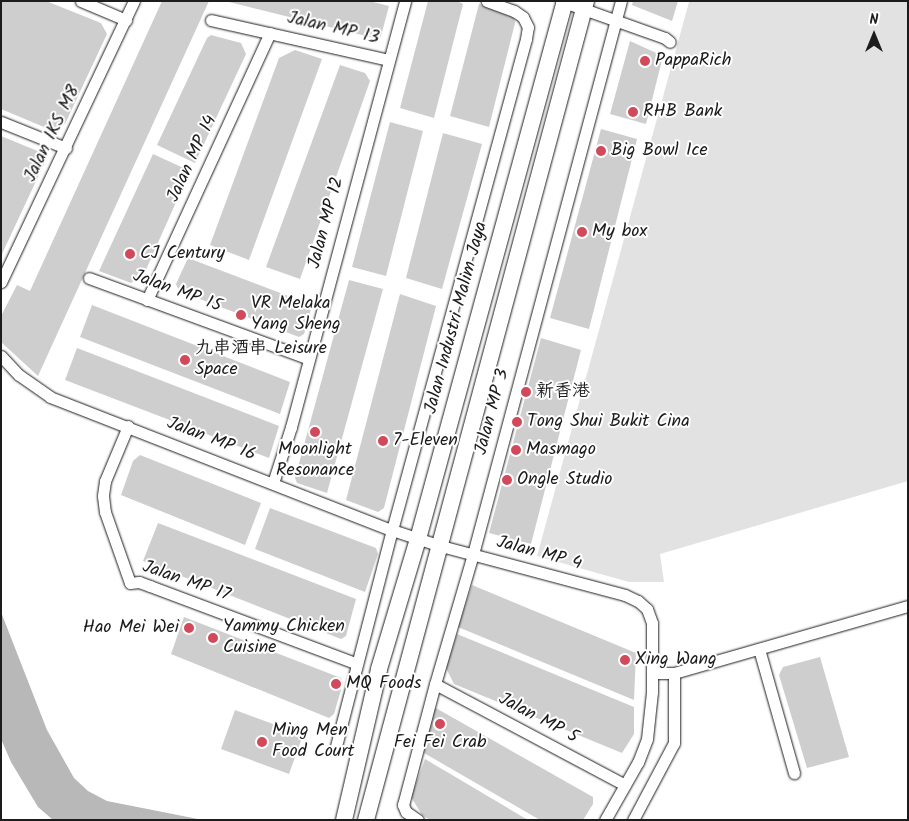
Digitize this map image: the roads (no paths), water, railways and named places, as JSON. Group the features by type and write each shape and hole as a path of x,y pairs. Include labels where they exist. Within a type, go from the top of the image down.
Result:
{"main road":[{"name":"Jalan Industri Malim Jaya","path":"344,820 355,782 379,669 418,540 564,2"},
{"path":"366,820 441,546 584,5"}],"street":[{"path":"81,1 126,20"},
{"name":"Jalan IKS M8","path":"1,282 134,1"},
{"name":"Jalan MP 12","path":"273,482 309,359 404,1"},
{"path":"336,746 392,530 527,33 528,27 523,17 514,11 487,1"},
{"name":"Jalan MP 3","path":"418,820 406,812 404,805 434,684 474,554 621,1"},
{"path":"564,2 584,5 615,20 665,38 670,42"},
{"name":"Jalan MP 13","path":"212,20 389,60"},
{"name":"Jalan MP 14","path":"147,300 270,33"},
{"path":"1,122 66,148"},
{"name":"Jalan MP 15","path":"89,278 309,359"},
{"name":"Jalan MP 16","path":"1,356 19,375 50,397 273,482 418,540"},
{"name":"Jalan MP 17","path":"128,426 102,496 105,512 130,583 139,582 357,664"},
{"name":"Jalan MP 4","path":"418,540 625,595 638,601 647,610 652,623 653,673"},
{"path":"605,820 638,762 647,739 653,673 674,673 908,606"},
{"path":"759,649 794,773"},
{"path":"633,820 674,743 674,673"},
{"name":"Jalan MP 5","path":"434,684 625,785"}],"place":[{"name":"PappaRich","path":"645,61"},
{"name":"RHB Bank","path":"633,112"},
{"name":"Big Bowl Ice","path":"601,151"},
{"name":"My box","path":"582,232"},
{"name":"CJ Century","path":"130,254"},
{"name":"VR Melaka Yang Sheng","path":"241,315"},
{"name":"九串酒串 Leisure Space","path":"185,360"},
{"name":"新香港","path":"526,392"},
{"name":"Tong Shui Bukit Cina","path":"517,422"},
{"name":"Moonlight Resonance","path":"315,432"},
{"name":"7-Eleven","path":"383,441"},
{"name":"Masmago","path":"516,450"},
{"name":"Ongle Studio","path":"507,480"},
{"name":"Hao Mei Wei","path":"189,628"},
{"name":"Yammy Chicken Cuisine","path":"213,638"},
{"name":"Xing Wang","path":"625,660"},
{"name":"MQ Foods","path":"336,684"},
{"name":"Fei Fei Crab","path":"440,724"},
{"name":"Ming Men Food Court","path":"262,742"}]}
